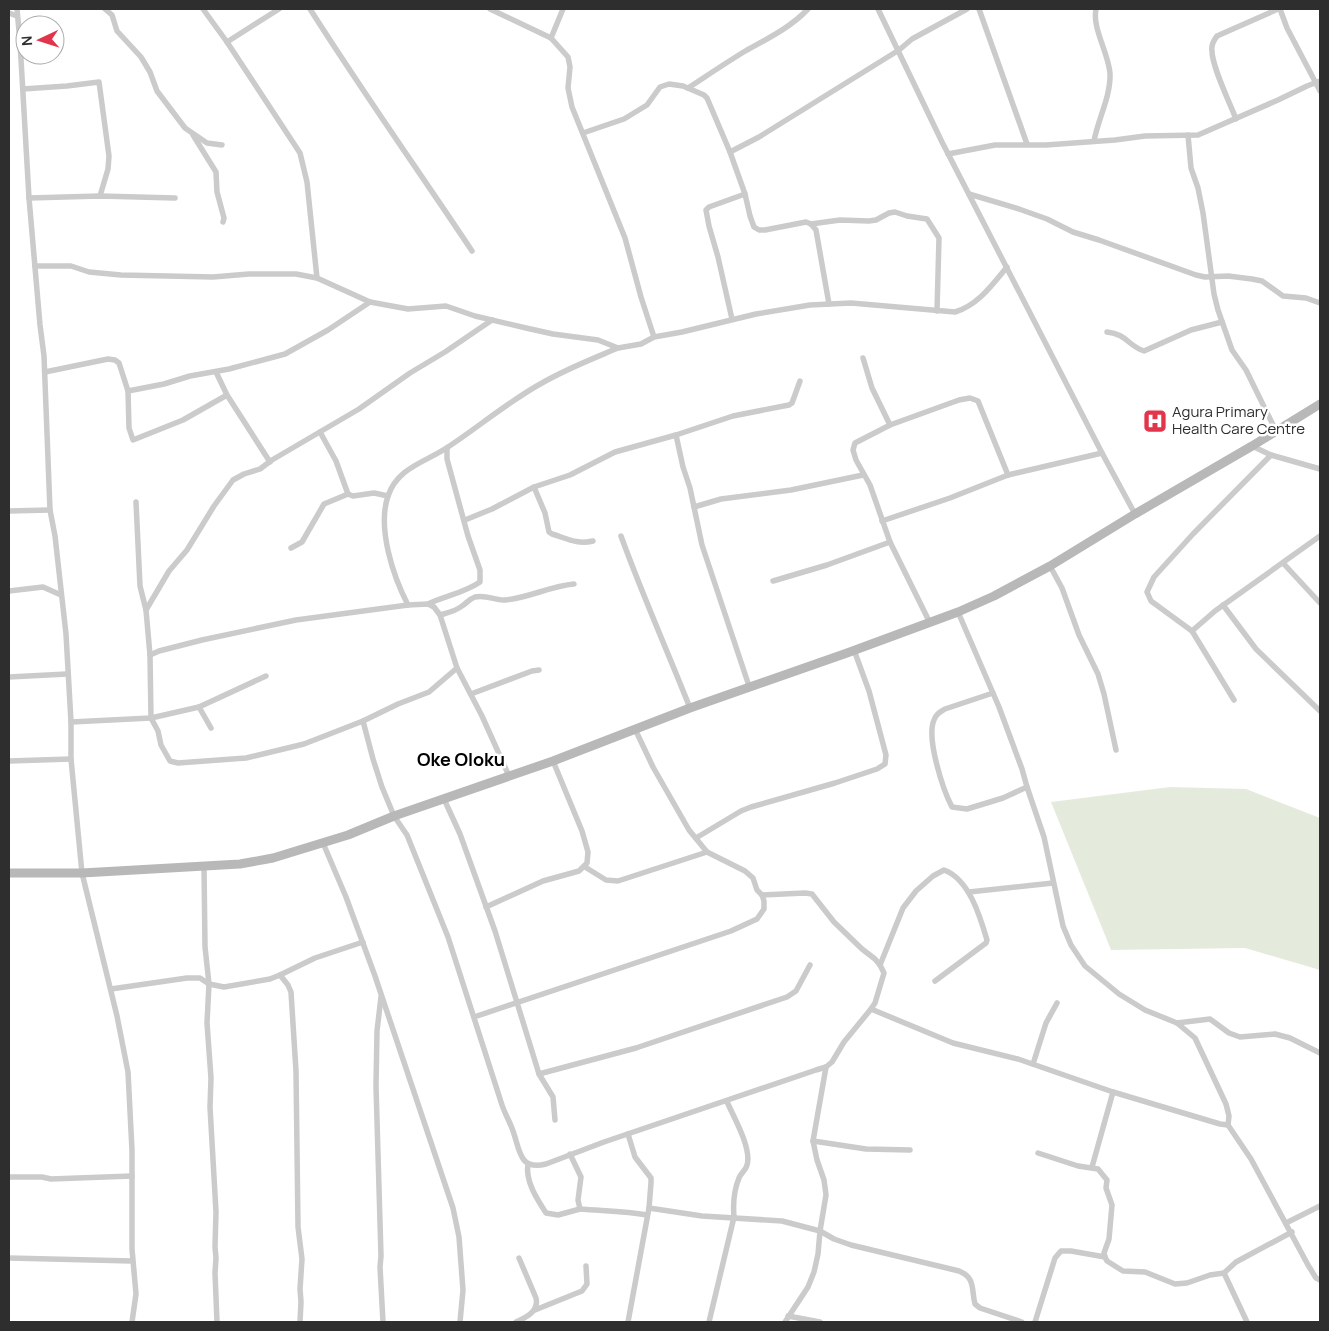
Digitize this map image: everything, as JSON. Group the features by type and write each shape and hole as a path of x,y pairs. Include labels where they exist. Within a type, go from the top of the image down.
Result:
{"street":[{"path":"105,9 112,15 117,31 141,57 150,72 157,91 185,128 208,143 222,145"},
{"path":"203,9 300,153 307,182 317,278"},
{"path":"227,42 279,9"},
{"path":"310,9 356,81 472,251"},
{"path":"490,9 551,38 568,57 570,67 568,88 570,98 625,238 654,337"},
{"path":"551,38 563,9"},
{"path":"688,88 781,31 808,9"},
{"path":"878,9 948,154 1135,514"},
{"path":"730,152 759,137 899,50 912,39 967,9"},
{"path":"979,9 1027,144"},
{"path":"1094,141 1109,85 1110,74 1108,58 1097,24 1096,9"},
{"path":"1236,119 1215,65 1212,51 1213,41 1217,36 1279,9 1287,28 1318,83 1320,91"},
{"path":"21,65 29,198 45,372 50,510 55,536 66,634 71,759 82,873 111,989 128,1072 131,1112 132,1261 136,1294 132,1322"},
{"path":"22,89 98,82 109,156 108,169 100,196"},
{"path":"948,154 995,145 1046,145 1204,133 1307,86 1318,83"},
{"path":"583,133 624,119 647,105 660,87 669,84 683,86 704,95 730,152 754,226 760,230 806,222 811,224 840,220 869,221 895,212 927,219 939,238 937,311"},
{"path":"192,133 216,172 217,192 224,222"},
{"path":"1188,135 1191,168 1198,188 1213,276 1214,294 1222,322 1232,350 1246,370 1276,431"},
{"path":"732,319 706,210 709,207 745,194"},
{"path":"969,194 1047,219 1073,232 1187,272 1205,277 1228,276 1262,281 1283,296 1306,298 1320,303"},
{"path":"29,198 100,196 175,198"},
{"path":"811,224 816,230 829,304"},
{"path":"35,266 71,266 89,272 121,275 213,277 280,273 317,278 370,302 408,309 446,306 492,320 553,334 598,340 618,348"},
{"path":"408,605 400,590 386,541 385,526 388,496 396,482 405,472 422,460 448,448 479,424 541,383 618,348 640,344 654,337 772,311 851,303 955,312 974,303 1007,267"},
{"path":"128,391 264,361 285,354 322,334 370,302"},
{"path":"146,610 170,571 187,550 214,506 233,480 260,469 359,408 492,320"},
{"path":"1107,332 1119,334 1144,352 1191,330 1222,322"},
{"path":"863,358 872,388 890,425"},
{"path":"45,372 108,359 119,363 128,391 129,428 133,440 183,420 227,394"},
{"path":"216,372 227,394 270,462"},
{"path":"465,520 492,509 534,487 570,475 615,452 676,435 733,416 789,405 792,403 800,381"},
{"path":"929,622 890,542 870,485 863,475 852,450 855,443 890,425 959,400 970,398 978,401 1008,475"},
{"path":"9,873 82,873 204,867 240,864 265,859 323,843 394,816 553,761 635,728 749,686 958,612 994,596 1050,566 1320,404"},
{"path":"320,432 336,460 348,494"},
{"path":"676,435 702,545 749,686"},
{"path":"1252,446 1271,455 1320,468"},
{"path":"150,655 202,640 296,620 428,604 440,598 472,588 480,582 480,570 468,536 447,459 448,448"},
{"path":"882,521 950,498 1008,475 1102,453"},
{"path":"1234,700 1192,631 1151,601 1148,597 1148,592 1154,577 1192,534 1271,455"},
{"path":"694,507 721,499 792,490 863,475"},
{"path":"534,487 545,512 549,532 572,541 593,541"},
{"path":"291,548 302,542 324,504 348,494 353,496 374,493 388,496"},
{"path":"136,502 140,586 146,610 150,655 151,718 158,731 161,745 170,761 178,763 246,758 304,744 429,692 457,668"},
{"path":"9,511 50,510"},
{"path":"622,536 641,591 656,622 690,708"},
{"path":"1192,631 1223,605 1320,536"},
{"path":"772,581 827,565 890,542"},
{"path":"1283,563 1320,604"},
{"path":"1050,566 1062,588 1079,635 1098,674 1116,750"},
{"path":"440,616 461,607 470,599 476,597 483,596 509,600 562,585 574,584"},
{"path":"9,591 43,587 61,595"},
{"path":"428,604 434,607 440,616 457,668 509,776"},
{"path":"1223,605 1256,649 1320,711"},
{"path":"958,612 1015,747 1044,837 1063,926 1071,944 1085,966 1119,994 1145,1010 1177,1023 1195,1038 1226,1104 1229,1116 1228,1125 1252,1159 1308,1265 1316,1278 1320,1280"},
{"path":"696,838 751,807 835,783 878,769 885,764 886,755 869,691 854,650"},
{"path":"471,694 539,670"},
{"path":"9,677 68,674"},
{"path":"71,722 151,718 199,707 266,676"},
{"path":"993,694 945,709 938,713 934,719 932,743 946,795 952,807 967,809 1003,798 1027,787"},
{"path":"199,707 211,728"},
{"path":"363,721 373,759 394,816 407,835 448,937 502,1105 513,1128 520,1155 528,1164 537,1166 727,1102 826,1067 832,1062 844,1042 875,1003 884,973 880,965 834,922 812,894 762,895"},
{"path":"474,1017 753,923 761,915 764,909 764,901 762,895 757,890 753,878 745,870 707,852 696,838 653,767 635,728"},
{"path":"9,761 71,759"},
{"path":"486,907 543,881 579,871 585,867 589,859 582,831 553,761"},
{"path":"444,799 460,834 486,907 539,1074 553,1097 555,1120"},
{"path":"323,843 334,866 382,994 456,1220 463,1290 460,1322"},
{"path":"585,867 606,880 618,881 707,852"},
{"path":"204,867 205,947 209,984 210,1107 216,1212 215,1273 217,1322"},
{"path":"880,965 903,908 916,891 933,876 944,870 950,872 969,892 984,930 986,942 935,981"},
{"path":"969,892 1053,883"},
{"path":"111,989 187,978 200,978 209,984 224,987 270,979 315,958 363,942"},
{"path":"539,1074 645,1045 788,997 796,991 810,965"},
{"path":"280,975 291,992 295,1037 298,1227 302,1259 300,1322"},
{"path":"382,994 377,1031 376,1086 382,1322"},
{"path":"1033,1064 1046,1023 1057,1003"},
{"path":"871,1009 954,1043 1033,1064 1113,1092 1228,1125"},
{"path":"1177,1023 1210,1019 1229,1033 1240,1037 1275,1034 1290,1038 1320,1053"},
{"path":"785,1322 808,1287 818,1254 826,1189 813,1141 826,1067"},
{"path":"1092,1167 1113,1092"},
{"path":"709,1322 734,1217 733,1206 739,1177 747,1167 748,1157 739,1128 727,1102"},
{"path":"628,1134 635,1157 644,1172 651,1178 648,1212 628,1322"},
{"path":"813,1141 866,1149 910,1150"},
{"path":"1038,1153 1078,1166 1098,1169 1107,1180 1106,1188 1112,1205 1109,1239 1104,1253 1105,1257"},
{"path":"570,1154 581,1177 578,1200 580,1209"},
{"path":"528,1164 526,1173 528,1180 546,1213 558,1215 580,1209 782,1221 820,1231 834,1239 851,1245 966,1274 973,1286 975,1304 980,1308 1022,1322"},
{"path":"9,1177 42,1177 58,1180 132,1176"},
{"path":"1286,1223 1320,1206"},
{"path":"1035,1322 1055,1258 1061,1251 1105,1257 1123,1271 1145,1272 1175,1284 1224,1273 1236,1262 1292,1232"},
{"path":"9,1258 132,1261"},
{"path":"519,1258 538,1304 535,1310"},
{"path":"516,1322 535,1310 582,1290 587,1284 586,1266"},
{"path":"1224,1273 1247,1322"},
{"path":"788,1316 820,1322"}],"green space":[{"path":"1170,787 1246,789 1320,818 1320,970 1245,948 1111,950 1051,802"}],"place":[{"name":"Agura Primary Health Care Centre","path":"1155,421"}],"district":[{"name":"Oke Oloku","path":"461,760"}]}
